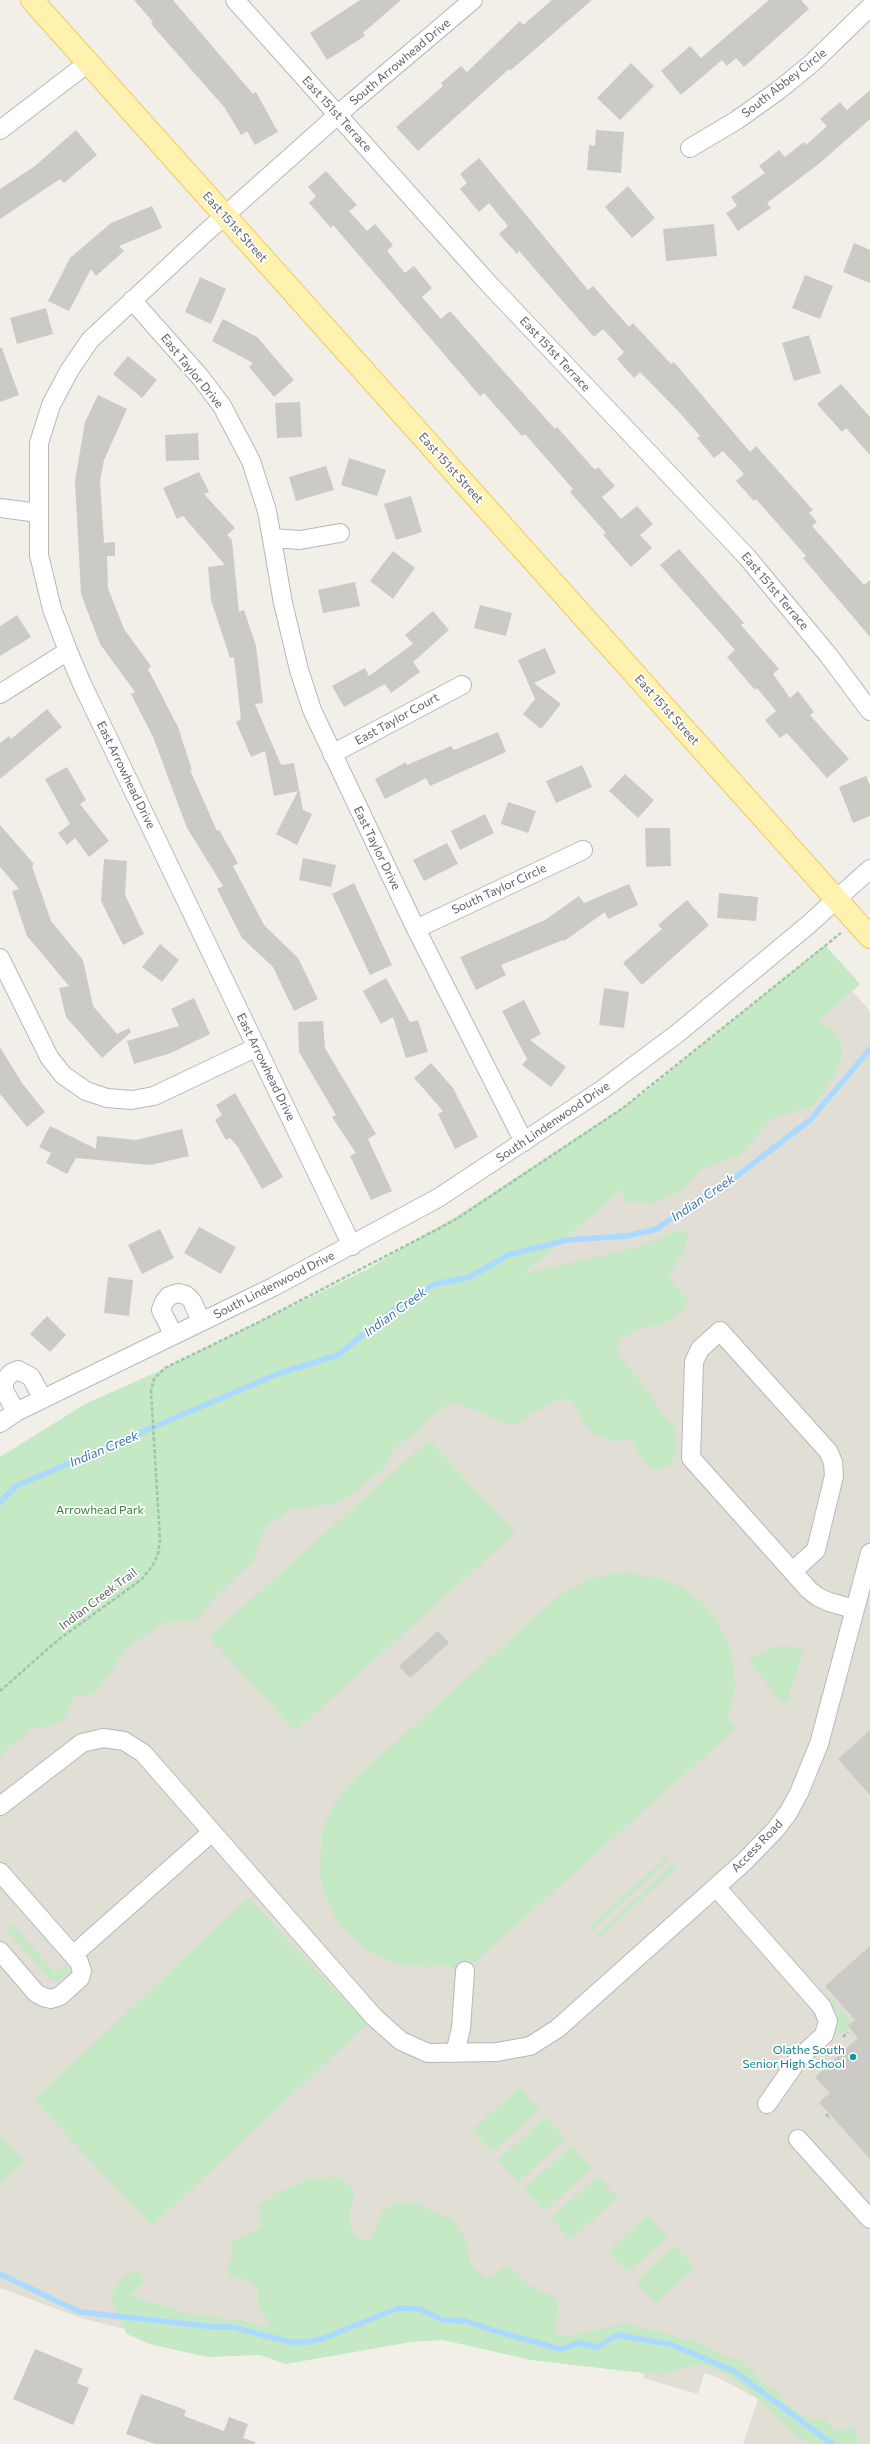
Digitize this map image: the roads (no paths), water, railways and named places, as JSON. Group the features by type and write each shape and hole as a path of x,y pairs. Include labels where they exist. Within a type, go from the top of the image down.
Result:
{"main road":[{"name":"East 151st Street","path":"32,0 870,937"}],"street":[{"name":"East 151st Terrace","path":"235,0 572,374 661,464 747,557 829,656 870,711"},
{"name":"South Arrowhead Drive","path":"132,300 338,115 473,0"},
{"name":"South Abbey Circle","path":"690,148 737,120 779,90 811,64 870,7"},
{"path":"0,130 88,63"},
{"name":"East Arrowhead Drive","path":"132,300 90,340 68,371 51,405 39,443 39,555 52,608 68,651 89,698 352,1246"},
{"name":"East Taylor Drive","path":"132,300 201,378 222,406 251,461 267,511 283,603 299,670 312,710 416,929 524,1142"},
{"path":"0,508 38,513"},
{"path":"272,538 300,540 340,533"},
{"path":"0,694 68,651"},
{"name":"East Taylor Court","path":"332,754 462,685"},
{"name":"South Taylor Circle","path":"416,929 583,850"},
{"name":"South Lindenwood Drive","path":"0,1423 16,1412 173,1334 273,1287 352,1246 438,1198 604,1089 678,1032 870,869"},
{"path":"0,958 49,1057 63,1075 86,1091 106,1098 132,1100 154,1096 257,1047"},
{"name":"South Lindenwood Drive","path":"173,1334 161,1310 164,1302 169,1296 178,1293 186,1295 192,1301 201,1321"},
{"path":"793,1572 816,1550 834,1476 833,1462 828,1451 720,1330 700,1349 694,1362 691,1458 793,1572 818,1597 854,1609"},
{"path":"16,1412 4,1390 4,1381 11,1373 18,1370 31,1377 43,1399"},
{"name":"Access Road","path":"0,1806 82,1743 103,1738 124,1741 143,1753 374,2017 401,2041 428,2053 497,2052 515,2049 541,2041 557,2029 716,1887 775,1830 799,1794 819,1744 870,1553"},
{"path":"73,1955 212,1832"},
{"path":"0,1872 73,1955 80,1966 80,1978 60,1996 51,1999 36,1993 0,1951"},
{"path":"716,1887 827,2015 828,2026 824,2035 799,2058 767,2104"},
{"path":"455,2053 461,2028 465,1971"},
{"path":"798,2139 870,2219"}],"waterway":[{"name":"Indian Creek","path":"0,1502 16,1486 277,1374 338,1355 393,1310 435,1284 470,1277 508,1255 567,1240 626,1236 657,1229 686,1208 725,1185 810,1120 870,1049"},
{"path":"0,2274 80,2312 215,2327 232,2327 290,2342 308,2342 324,2338 398,2308 419,2309 443,2320 466,2321 492,2330 560,2349 580,2343 597,2347 617,2335 670,2344 734,2371 832,2444"}],"place":[{"name":"Olathe South Senior High School","path":"853,2057"}],"park label":[{"name":"Arrowhead Park","path":"100,1510"}]}
